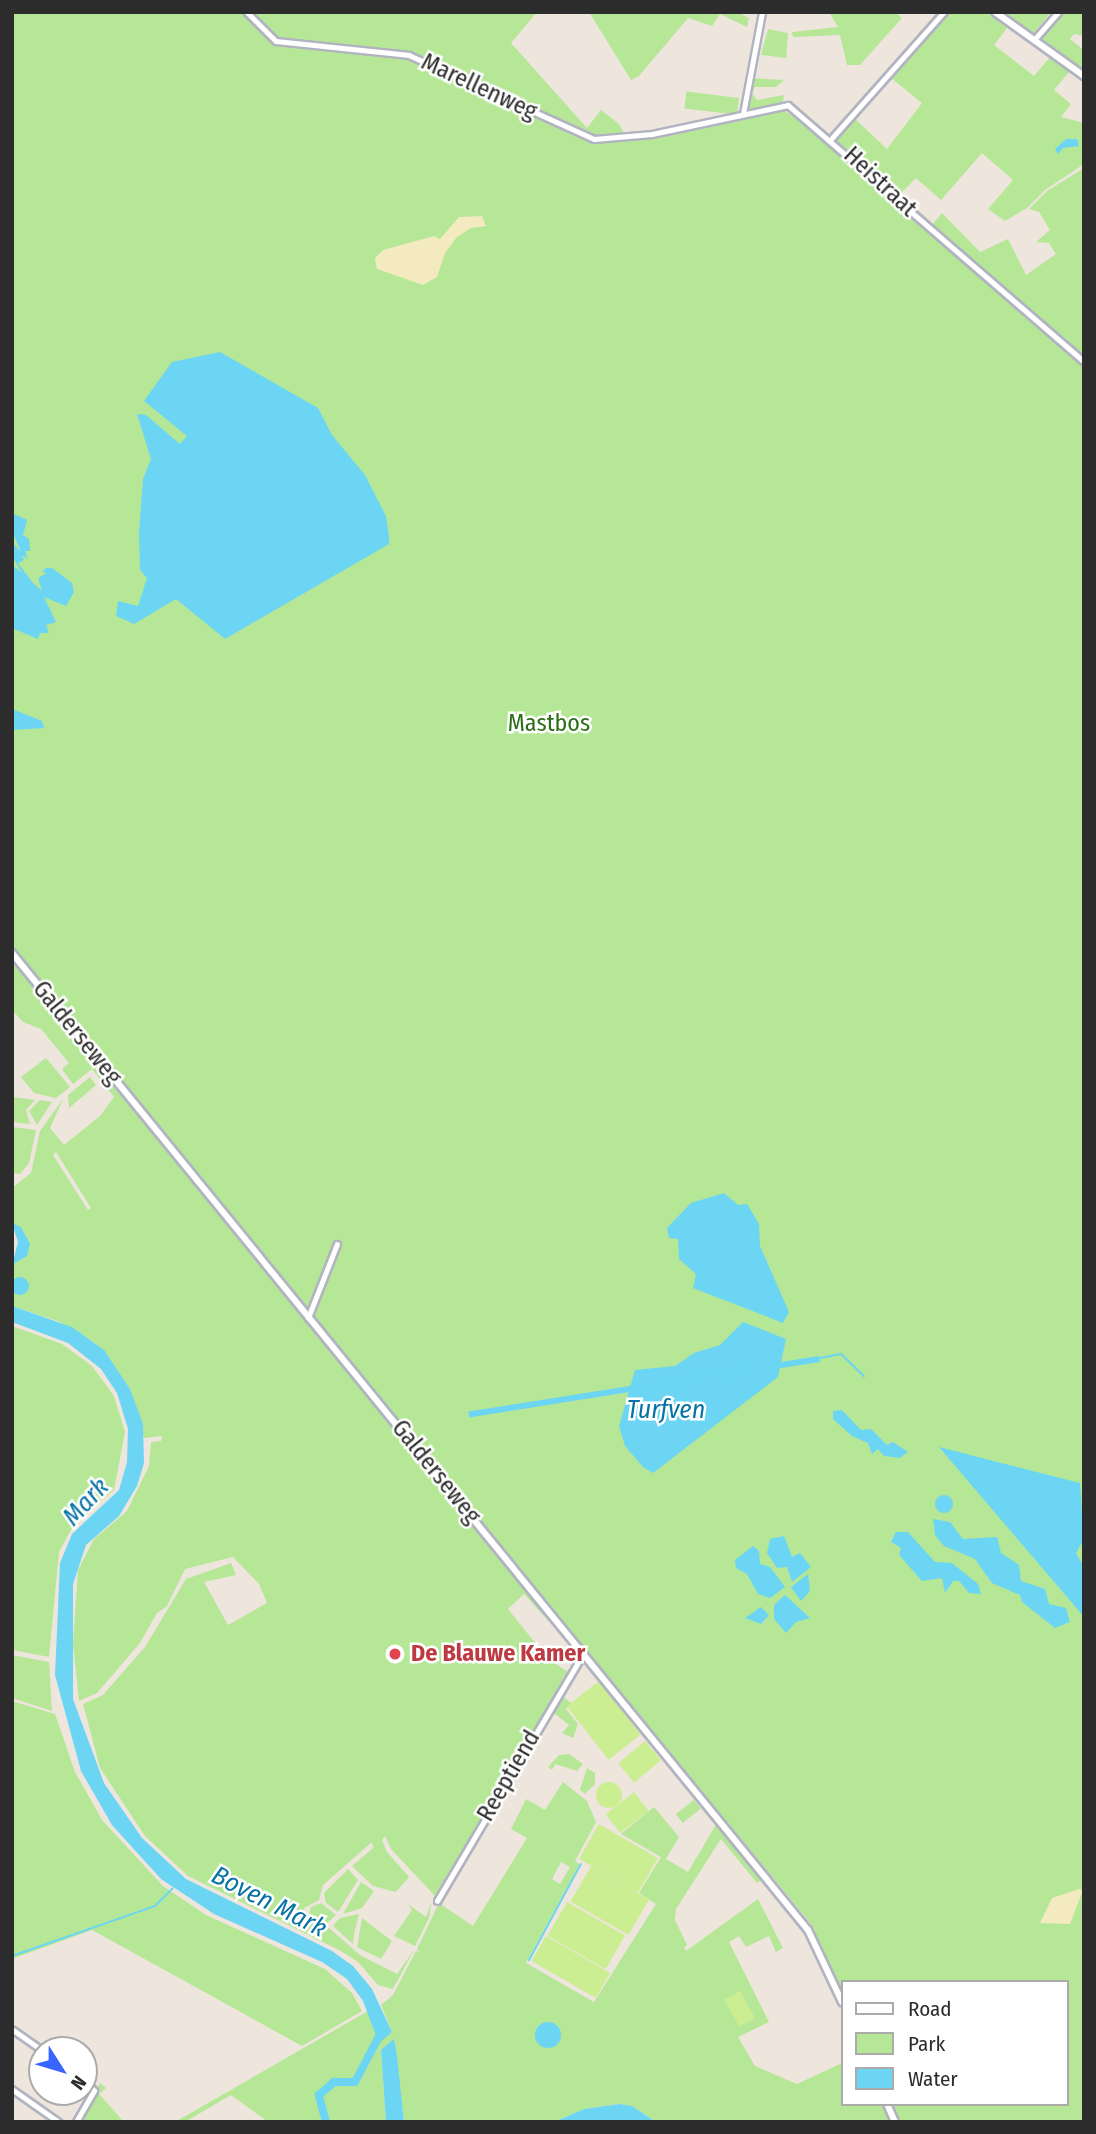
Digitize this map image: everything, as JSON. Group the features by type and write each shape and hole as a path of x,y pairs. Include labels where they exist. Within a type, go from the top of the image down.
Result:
{"street":[{"name":"Marellenweg","path":"247,12 276,41 409,55 594,139 629,136 743,115"},
{"path":"743,115 762,12"},
{"path":"832,138 944,12"},
{"path":"995,12 1084,76"},
{"path":"1034,40 1058,12"},
{"name":"Heistraat","path":"743,115 784,103 832,138 1084,361"},
{"name":"Galderseweg","path":"12,953 807,1930 841,2000"},
{"path":"308,1318 337,1244"},
{"name":"Reeptiend","path":"437,1900 584,1653"},
{"path":"12,2029 28,2040"},
{"path":"12,2090 59,2122"},
{"path":"76,2122 85,2106"},
{"path":"888,2106 895,2122"}],"green space":[{"name":"Mastbos","path":"12,12 537,12 511,43 587,128 601,110 619,124 628,140 782,109 833,143 853,117 887,149 922,103 891,78 945,12 986,12 1007,28 994,45 1034,76 1051,56 1070,71 1054,90 1071,104 1061,117 1084,123 1084,164 1045,190 1027,208 1005,221 988,209 1013,180 982,153 941,200 916,178 900,194 933,224 942,213 980,252 1008,239 1026,275 1056,254 1049,243 1036,242 1050,230 1039,212 1029,209 1047,191 1084,168 1084,2122 656,2122 632,2106 619,2104 584,2109 554,2122 404,2122 394,2040 381,2050 386,2122 268,2122 231,2095 185,2122 175,2122 368,2011 379,2042 392,2032 381,2005 393,1995 416,1951 420,1952 417,1949 439,1903 473,1926 527,1838 511,1829 526,1799 545,1810 563,1782 587,1801 596,1822 575,1861 580,1864 526,1963 594,2002 656,1904 639,1893 661,1857 621,1834 654,1807 679,1837 666,1859 688,1872 718,1821 764,1878 757,1883 721,1839 676,1909 675,1920 687,1945 684,1947 686,1951 758,1899 783,1948 776,1952 769,1936 746,1947 739,1936 729,1942 769,2022 738,2037 755,2066 797,2084 841,2063 841,2106 1068,2106 1068,1980 841,1980 841,1999 812,1925 529,1581 525,1585 573,1648 524,1594 508,1609 548,1659 568,1672 435,1896 391,1849 385,1836 382,1840 387,1852 409,1877 396,1892 373,1886 352,1866 373,1848 372,1842 323,1885 319,1900 304,1908 310,1923 329,1928 360,1955 397,1974 414,1950 393,1989 378,1985 358,1962 341,1951 188,1876 145,1836 100,1768 83,1704 103,1695 145,1647 186,1579 231,1563 236,1575 204,1582 228,1625 267,1603 259,1584 233,1557 185,1569 167,1606 157,1613 140,1643 97,1693 79,1701 73,1643 78,1570 94,1539 127,1511 149,1466 151,1442 161,1441 162,1436 144,1438 130,1389 95,1343 60,1322 12,1306 12,1265 27,1256 12,1223 12,1188 31,1173 40,1131 63,1099 50,1128 64,1145 100,1116 114,1097 92,1069 73,1084 62,1069 69,1063 41,1029 23,1022 12,1010","holes":["56,1152 91,1208 88,1210 53,1155","561,1862 570,1867 560,1884 552,1879"]},
{"path":"589,12 737,12 749,18 747,27 720,14 712,26 688,18 639,76 631,80"},
{"path":"829,12 895,12 902,18 860,65 847,65 840,35 793,37 792,32 838,27"},
{"path":"1000,12 1051,12 1032,35"},
{"path":"1061,12 1084,12 1084,36 1074,34 1070,39 1084,50 1084,73 1041,41"},
{"path":"768,29 788,33 786,58 761,55"},
{"path":"750,78 784,80 776,87 755,87 752,93 757,100 784,95 783,102 748,110"},
{"path":"686,92 739,98 737,115 684,108"},
{"path":"46,1058 70,1087 56,1098 34,1093 21,1077"},
{"path":"90,1077 96,1085 69,1108 68,1095"},
{"path":"12,1097 35,1100 26,1110 30,1124 12,1122"},
{"path":"40,1100 52,1102 37,1125 29,1111"},
{"path":"12,1127 36,1130 29,1163 20,1174 12,1173"},
{"path":"12,1326 62,1344 92,1366 114,1396 125,1432 114,1490 72,1528 59,1552 49,1657 12,1650"},
{"path":"12,1655 49,1662 52,1711 12,1698"},
{"path":"599,1681 641,1735 609,1760 567,1706"},
{"path":"561,1695 571,1703 566,1709 578,1724 573,1738 562,1733 569,1725 551,1711"},
{"path":"12,1701 55,1714 75,1772 102,1820 163,1886 206,1915 325,1969 352,1993 362,2011 302,2046 92,1930 12,1959"},
{"path":"645,1741 661,1760 634,1783 618,1763"},
{"path":"569,1754 583,1764 577,1771 555,1764 552,1770 548,1767 559,1755"},
{"path":"587,1768 595,1773 595,1784 585,1794 580,1790"},
{"path":"609,1782 619,1785 622,1795 619,1805 609,1808 599,1805 596,1795 599,1785"},
{"path":"634,1792 649,1811 620,1833 606,1814"},
{"path":"694,1800 701,1809 683,1823 676,1814"},
{"path":"599,1824 658,1858 638,1893 579,1859"},
{"path":"591,1866 649,1900 629,1935 570,1902"},
{"path":"348,1869 358,1880 338,1912 326,1903 324,1893"},
{"path":"361,1882 374,1891 362,1908 343,1914"},
{"path":"432,1901 429,1918 415,1946 394,1936 412,1910 408,1904 426,1917"},
{"path":"567,1902 625,1936 606,1969 548,1936"},
{"path":"321,1903 336,1915 325,1925 309,1914 311,1907"},
{"path":"359,1914 353,1944 333,1926 340,1918"},
{"path":"362,1918 392,1941 381,1959 357,1947"},
{"path":"546,1936 610,1973 596,1998 532,1961"},
{"path":"740,1991 755,2018 739,2027 724,2000"},
{"path":"100,2083 106,2088 99,2094 124,2122 82,2122 89,2106 98,2106 98,2087"}],"sand":[{"path":"482,216 486,226 471,228 457,237 445,253 437,277 423,285 377,269 375,258 383,250 434,236 440,239 459,217"},
{"path":"1083,1890 1070,1924 1040,1923 1052,1898"}],"water":[{"path":"1066,139 1077,139 1079,146 1063,148 1058,154 1055,149"},
{"path":"220,352 318,408 332,435 365,475 386,516 389,537 389,544 225,639 176,599 134,624 116,616 118,601 138,606 147,578 140,570 139,532 143,479 151,459 137,414 146,415 180,444 187,436 144,401 172,362"},
{"path":"12,513 27,520 23,535 29,539 30,551 25,551 28,559 22,555 24,560 18,563 33,583 42,591 38,578 47,573 42,572 46,568 52,568 72,583 74,592 66,606 44,597 56,622 46,625 49,633 40,633 38,639 12,628 12,565 22,573 12,556 12,542 21,552 12,531"},
{"path":"12,709 42,721 44,728 12,730"},
{"path":"724,1193 738,1205 747,1204 759,1224 760,1246 789,1312 783,1323 693,1288 696,1274 679,1259 678,1239 669,1238 667,1228 691,1203"},
{"path":"12,1223 21,1227 30,1244 27,1256 12,1265 18,1242"},
{"path":"16,1277 24,1277 29,1286 27,1293 16,1295 11,1290 11,1282"},
{"path":"12,1306 72,1327 104,1350 130,1389 143,1424 144,1463 137,1486 119,1516 86,1545 73,1584 73,1699 104,1783 142,1838 186,1879 332,1951 353,1966 372,1989 392,2032 379,2043 363,2001 347,1979 322,1962 214,1914 161,1879 112,1825 81,1771 55,1675 60,1563 72,1534 119,1490 127,1462 128,1429 117,1393 101,1369 68,1343 12,1322"},
{"name":"Turfven","path":"743,1322 786,1339 778,1377 653,1473 643,1467 625,1446 619,1426 635,1370 675,1366 694,1353 720,1345"},
{"path":"819,1356 820,1362 469,1417 468,1412"},
{"path":"842,1410 861,1430 871,1429 887,1445 893,1442 908,1452 900,1458 884,1456 878,1449 872,1454 868,1443 852,1436 833,1419 833,1411"},
{"path":"939,1447 1080,1483 1084,1539 1076,1553 1084,1567 1084,1617"},
{"path":"944,1495 950,1498 953,1504 950,1510 944,1513 938,1510 935,1504 938,1498"},
{"path":"933,1519 950,1522 963,1539 997,1537 1001,1553 1019,1565 1021,1581 1045,1589 1049,1604 1066,1608 1070,1622 1055,1628 1022,1602 1020,1595 992,1583 975,1559 944,1546 935,1535"},
{"path":"896,1532 908,1532 935,1562 952,1563 978,1584 981,1594 969,1593 959,1581 953,1581 945,1593 942,1578 922,1581 899,1555 901,1548 891,1542"},
{"path":"784,1536 792,1557 800,1553 811,1567 792,1582 787,1567 777,1568 767,1553 770,1539"},
{"path":"753,1546 759,1551 760,1564 770,1567 785,1587 770,1598 758,1594 747,1574 736,1568 735,1560"},
{"path":"808,1574 810,1591 801,1601 791,1587"},
{"path":"785,1595 810,1618 796,1622 786,1633 774,1619 774,1605"},
{"path":"761,1607 769,1615 761,1624 745,1618"},
{"path":"548,2022 557,2026 561,2035 557,2044 548,2048 539,2044 535,2035 539,2026"},
{"path":"394,2039 404,2122 386,2122 381,2050"},
{"path":"619,2104 632,2106 656,2122 554,2122 584,2109"}],"waterway":[{"path":"820,1358 841,1354 864,1376"},
{"path":"529,1960 581,1864"},
{"path":"12,1956 155,1906 173,1888"},
{"path":"326,2122 319,2095 334,2082 355,2082 383,2029"}],"place":[{"name":"De Blauwe Kamer","path":"395,1654"}],"water label":[{"name":"Mark","path":"86,1502"},
{"name":"Boven Mark","path":"269,1902"}]}
